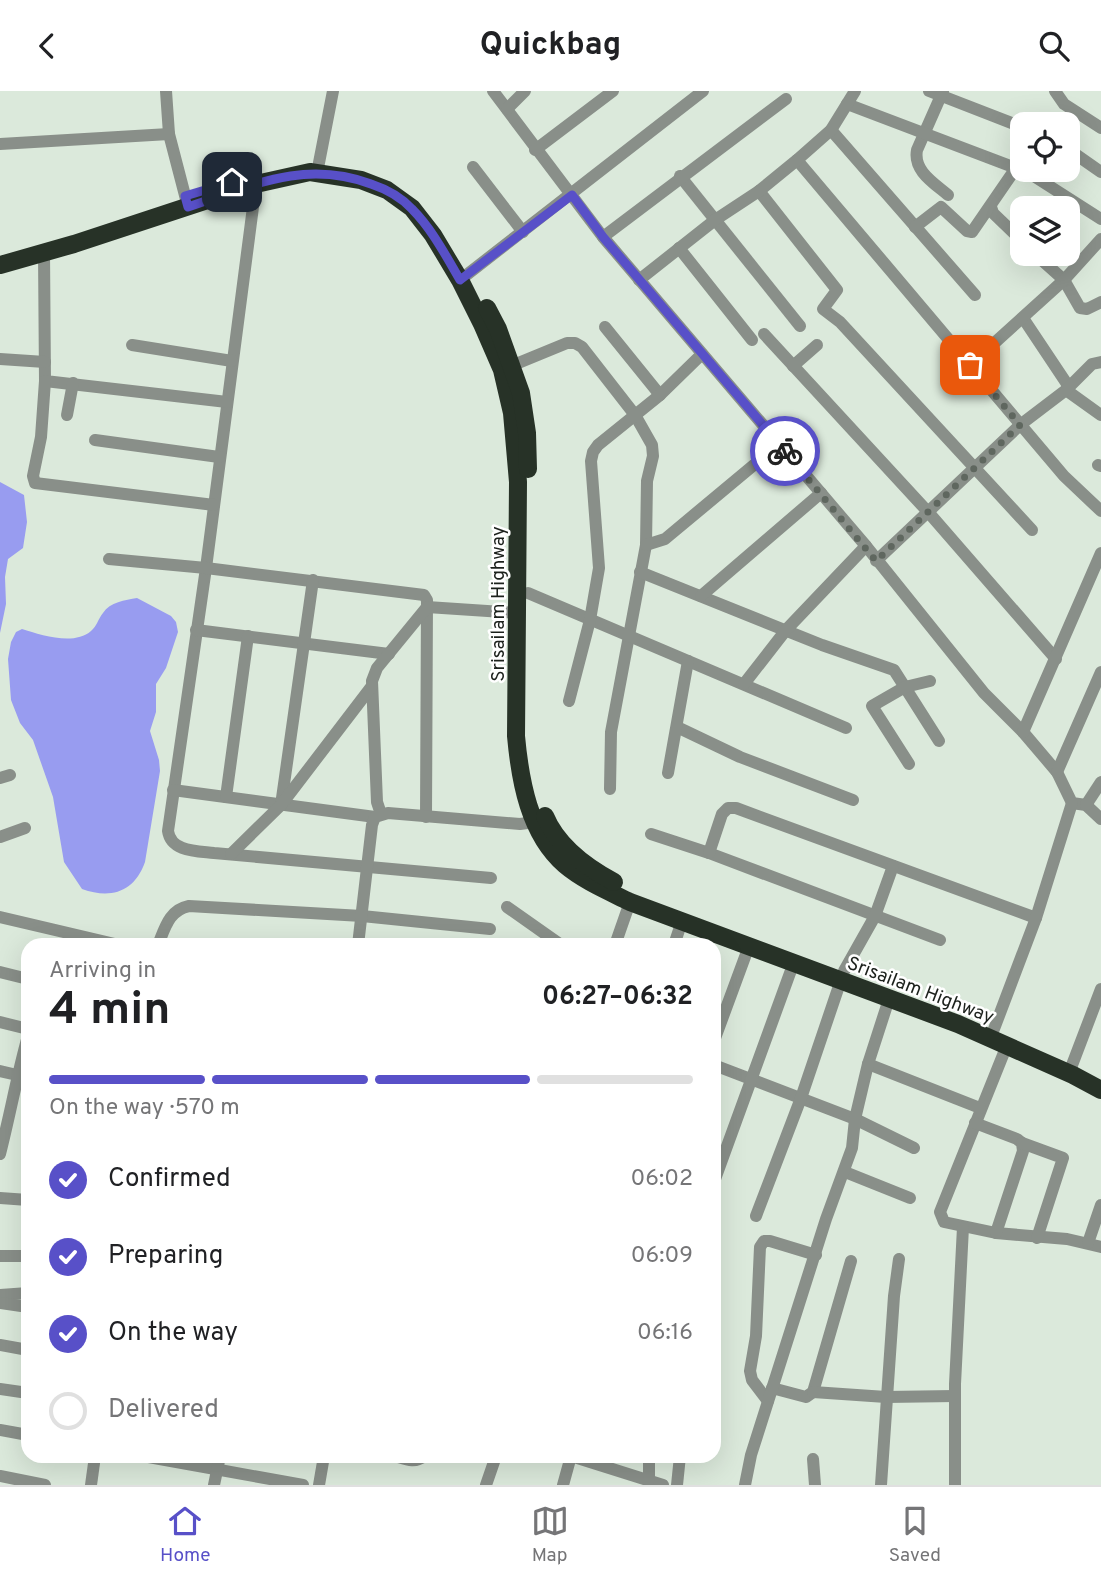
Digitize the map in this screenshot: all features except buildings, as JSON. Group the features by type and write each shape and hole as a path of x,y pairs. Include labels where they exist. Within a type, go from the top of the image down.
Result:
{"highway":[{"name":"Srisailam Highway","path":"0,265 44,252 255,174 280,168 318,168 361,180 387,190 412,208 464,277 498,329 521,393 527,433 528,593 525,719 535,790 547,846 565,865 595,885 630,902 794,963 843,975 889,999 1101,1079"},
{"name":"Srisailam Highway","path":"0,253 186,201 318,168"},
{"name":"Srisailam Highway","path":"464,277 502,370 512,413 518,482 516,736 519,768 526,797 541,821 573,854 600,875 622,886 843,975 994,1029 1071,1069 1101,1090"}],"street":[{"path":"166,91 169,134 186,201"},
{"path":"318,168 333,91"},
{"path":"493,91 603,237 866,546 984,693 1023,732 1057,772 1072,803 1036,918 994,1029"},
{"path":"506,109 525,91"},
{"path":"535,149 614,91"},
{"path":"464,277 703,91"},
{"path":"639,280 797,160 831,130 855,91"},
{"path":"1055,91 1064,104 1101,128"},
{"path":"948,195 919,168 915,159 938,92 1010,122"},
{"path":"603,237 680,176 786,99"},
{"path":"847,104 1010,166"},
{"path":"831,130 975,295"},
{"path":"0,144 169,134"},
{"path":"1080,157 1101,172"},
{"path":"797,160 1064,476 1101,511"},
{"path":"473,167 523,232"},
{"path":"680,176 800,325"},
{"path":"915,227 941,207 971,233 1010,176"},
{"path":"1043,182 1101,219"},
{"path":"256,184 206,568 167,831 169,838 175,846 231,854 491,878"},
{"path":"759,191 837,290 824,309 840,322 1032,530"},
{"path":"991,207 993,213 1010,229"},
{"path":"970,365 1064,280 1101,239"},
{"path":"679,248 758,337 793,366 929,513 1056,659"},
{"path":"44,252 46,381 33,476 35,483 214,505"},
{"path":"1048,266 1064,280 1080,308 1087,309 1101,302"},
{"path":"1023,318 1067,389 1101,415"},
{"path":"605,327 660,395"},
{"path":"511,366 567,343 575,343 582,347 635,415 652,445 653,456 647,481 646,545 611,732 610,789"},
{"path":"132,345 232,361"},
{"path":"793,366 817,345"},
{"path":"569,701 590,620 599,568 591,461 593,452 660,395 702,354"},
{"path":"0,359 45,362"},
{"path":"876,561 1020,425 1067,389 1092,365 1101,362"},
{"path":"46,381 226,402"},
{"path":"67,415 73,383"},
{"path":"96,440 219,457"},
{"path":"646,545 665,539 779,444"},
{"path":"701,596 821,493"},
{"path":"744,684 786,630 866,546"},
{"path":"1023,732 1098,569 1101,553"},
{"path":"109,559 418,593 427,600 426,817"},
{"path":"640,572 894,670 939,741"},
{"path":"281,805 313,580"},
{"path":"528,593 846,728"},
{"path":"427,607 519,613"},
{"path":"359,938 372,825 378,816 373,675 427,607"},
{"path":"196,631 389,653"},
{"path":"226,797 248,636"},
{"path":"668,773 688,661"},
{"path":"1057,772 1101,672"},
{"path":"909,764 872,706 905,687 930,681"},
{"path":"231,854 281,805 372,686"},
{"path":"677,727 740,757 853,800"},
{"path":"1087,805 1101,782"},
{"path":"173,790 378,816 520,824 541,821"},
{"path":"1072,803 1087,805 1101,819"},
{"path":"709,853 722,814 728,808 736,809 1036,918"},
{"path":"0,837 24,828"},
{"path":"651,834 709,853 940,940"},
{"path":"756,1216 801,1098 843,975 875,916 893,866"},
{"path":"617,938 630,902"},
{"path":"161,938 171,915 179,908 188,906 362,916 490,929"},
{"path":"507,908 551,938"},
{"path":"0,917 82,938"},
{"path":"676,938 682,921"},
{"path":"721,1022 749,946"},
{"path":"721,1164 794,963"},
{"path":"0,972 21,977"},
{"path":"1071,1069 1101,989"},
{"path":"745,1485 751,1455 770,1395 845,1172 868,1064 889,999"},
{"path":"0,1022 21,1027"},
{"path":"1007,1045 980,1108 940,1218 944,1222 996,1233 1095,1245 1101,1205"},
{"path":"21,1061 17,1075 21,1087"},
{"path":"868,1064 980,1108"},
{"path":"721,1068 855,1119 914,1148"},
{"path":"0,1071 17,1075"},
{"path":"0,1154 21,1093"},
{"path":"975,1123 1062,1158 1037,1237"},
{"path":"996,1233 1023,1151 1022,1143"},
{"path":"845,1172 909,1199"},
{"path":"0,1198 21,1199"},
{"path":"14,1209 21,1204"},
{"path":"955,1485 955,1396 963,1227"},
{"path":"816,1255 770,1241 764,1241 760,1247 756,1336 750,1371 752,1380 770,1395 806,1397 813,1392 851,1261"},
{"path":"0,1256 21,1256"},
{"path":"881,1485 899,1259"},
{"path":"0,1295 21,1294"},
{"path":"0,1303 21,1306"},
{"path":"0,1345 21,1349"},
{"path":"0,1389 21,1392"},
{"path":"813,1392 887,1397 955,1396"},
{"path":"0,1430 21,1434"},
{"path":"813,1459 815,1485"},
{"path":"91,1485 94,1463"},
{"path":"180,1463 303,1485"},
{"path":"214,1485 218,1463"},
{"path":"319,1485 323,1463"},
{"path":"486,1485 494,1463"},
{"path":"563,1485 569,1463"},
{"path":"594,1463 663,1485"},
{"path":"649,1463 649,1480"},
{"path":"677,1485 679,1463"},
{"path":"0,1476 45,1485"}],"water":[{"path":"0,482 24,495 27,522 23,548 8,559 5,577 6,604 0,633"},
{"path":"137,598 171,616 176,622 178,632 166,668 156,684 156,712 150,731 160,771 145,862 140,872 128,887 120,891 92,892 82,889 64,862 53,797 33,740 20,723 11,700 8,659 11,642 16,632 22,629 57,638 76,638 91,631 110,606"}],"way so far":[{"path":"785,451 876,561 1020,425 970,365"}],"route":[{"path":"232,182 185,196 188,207 287,175 310,172 361,180 387,190 412,208 433,235 460,280 572,195 603,237 785,451"}]}
